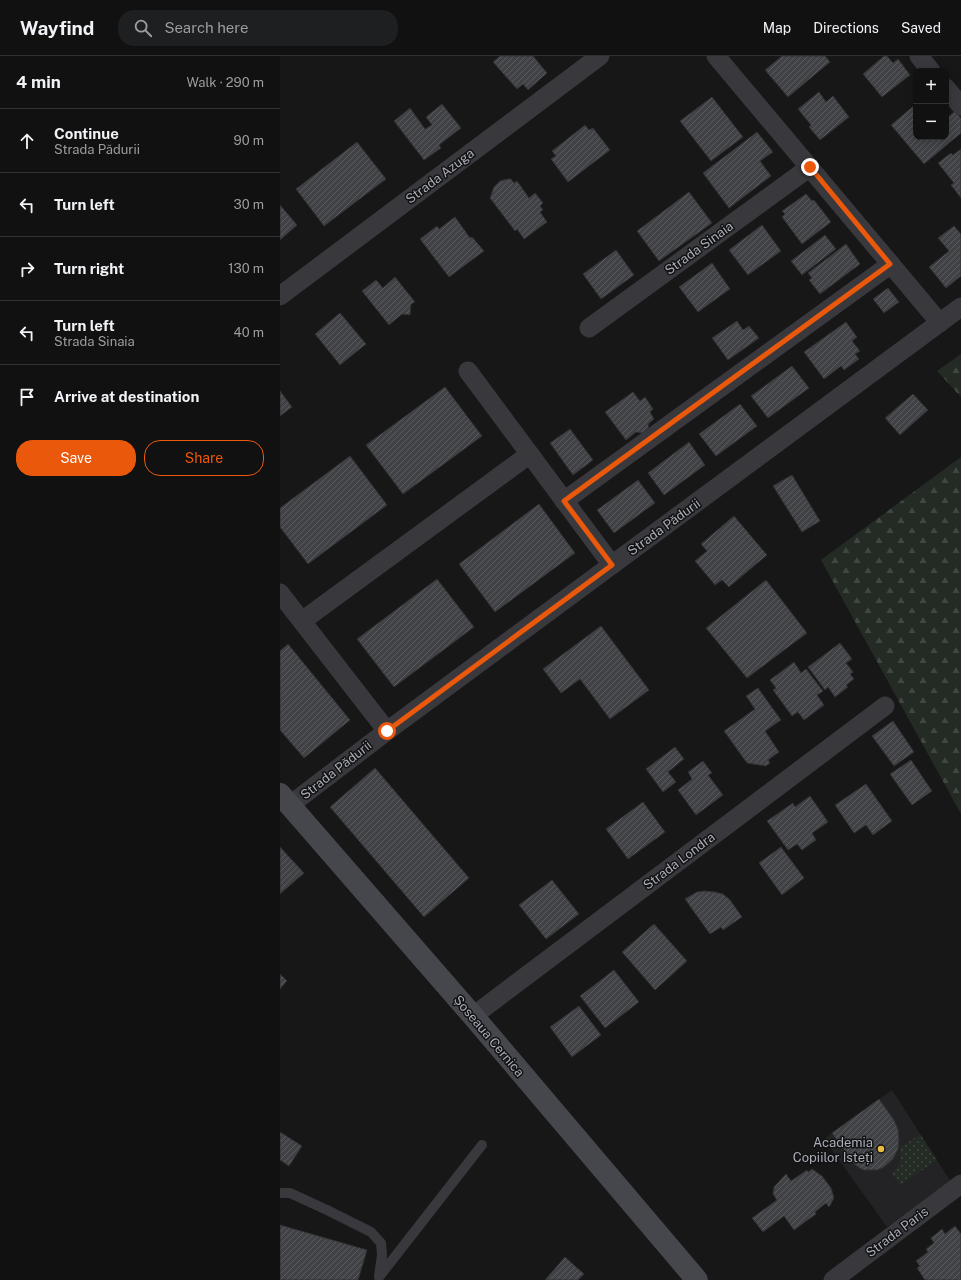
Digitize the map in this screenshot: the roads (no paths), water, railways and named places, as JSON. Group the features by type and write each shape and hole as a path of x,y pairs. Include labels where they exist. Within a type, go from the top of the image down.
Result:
{"street":[{"name":"Strada Azuga","path":"280,296 600,56"},
{"path":"716,56 940,322"},
{"path":"919,56 929,68"},
{"path":"949,92 961,106"},
{"name":"Strada Sinaia","path":"589,328 810,167"},
{"path":"564,501 890,264"},
{"name":"Strada Pădurii","path":"283,798 387,731 961,307"},
{"path":"468,371 612,565"},
{"path":"302,621 530,454"},
{"path":"280,593 387,731"},
{"name":"Strada Londra","path":"473,1016 885,706"},
{"name":"Șoseaua Cernica","path":"283,798 473,1016 696,1280"},
{"name":"Strada Paris","path":"832,1280 961,1184"}],"lane":[{"path":"378,1278 482,1145"},
{"path":"280,1193 290,1193 371,1232 381,1243 382,1255 378,1278"}],"place":[{"name":"Academia Copiilor Isteți","path":"881,1149"}]}
